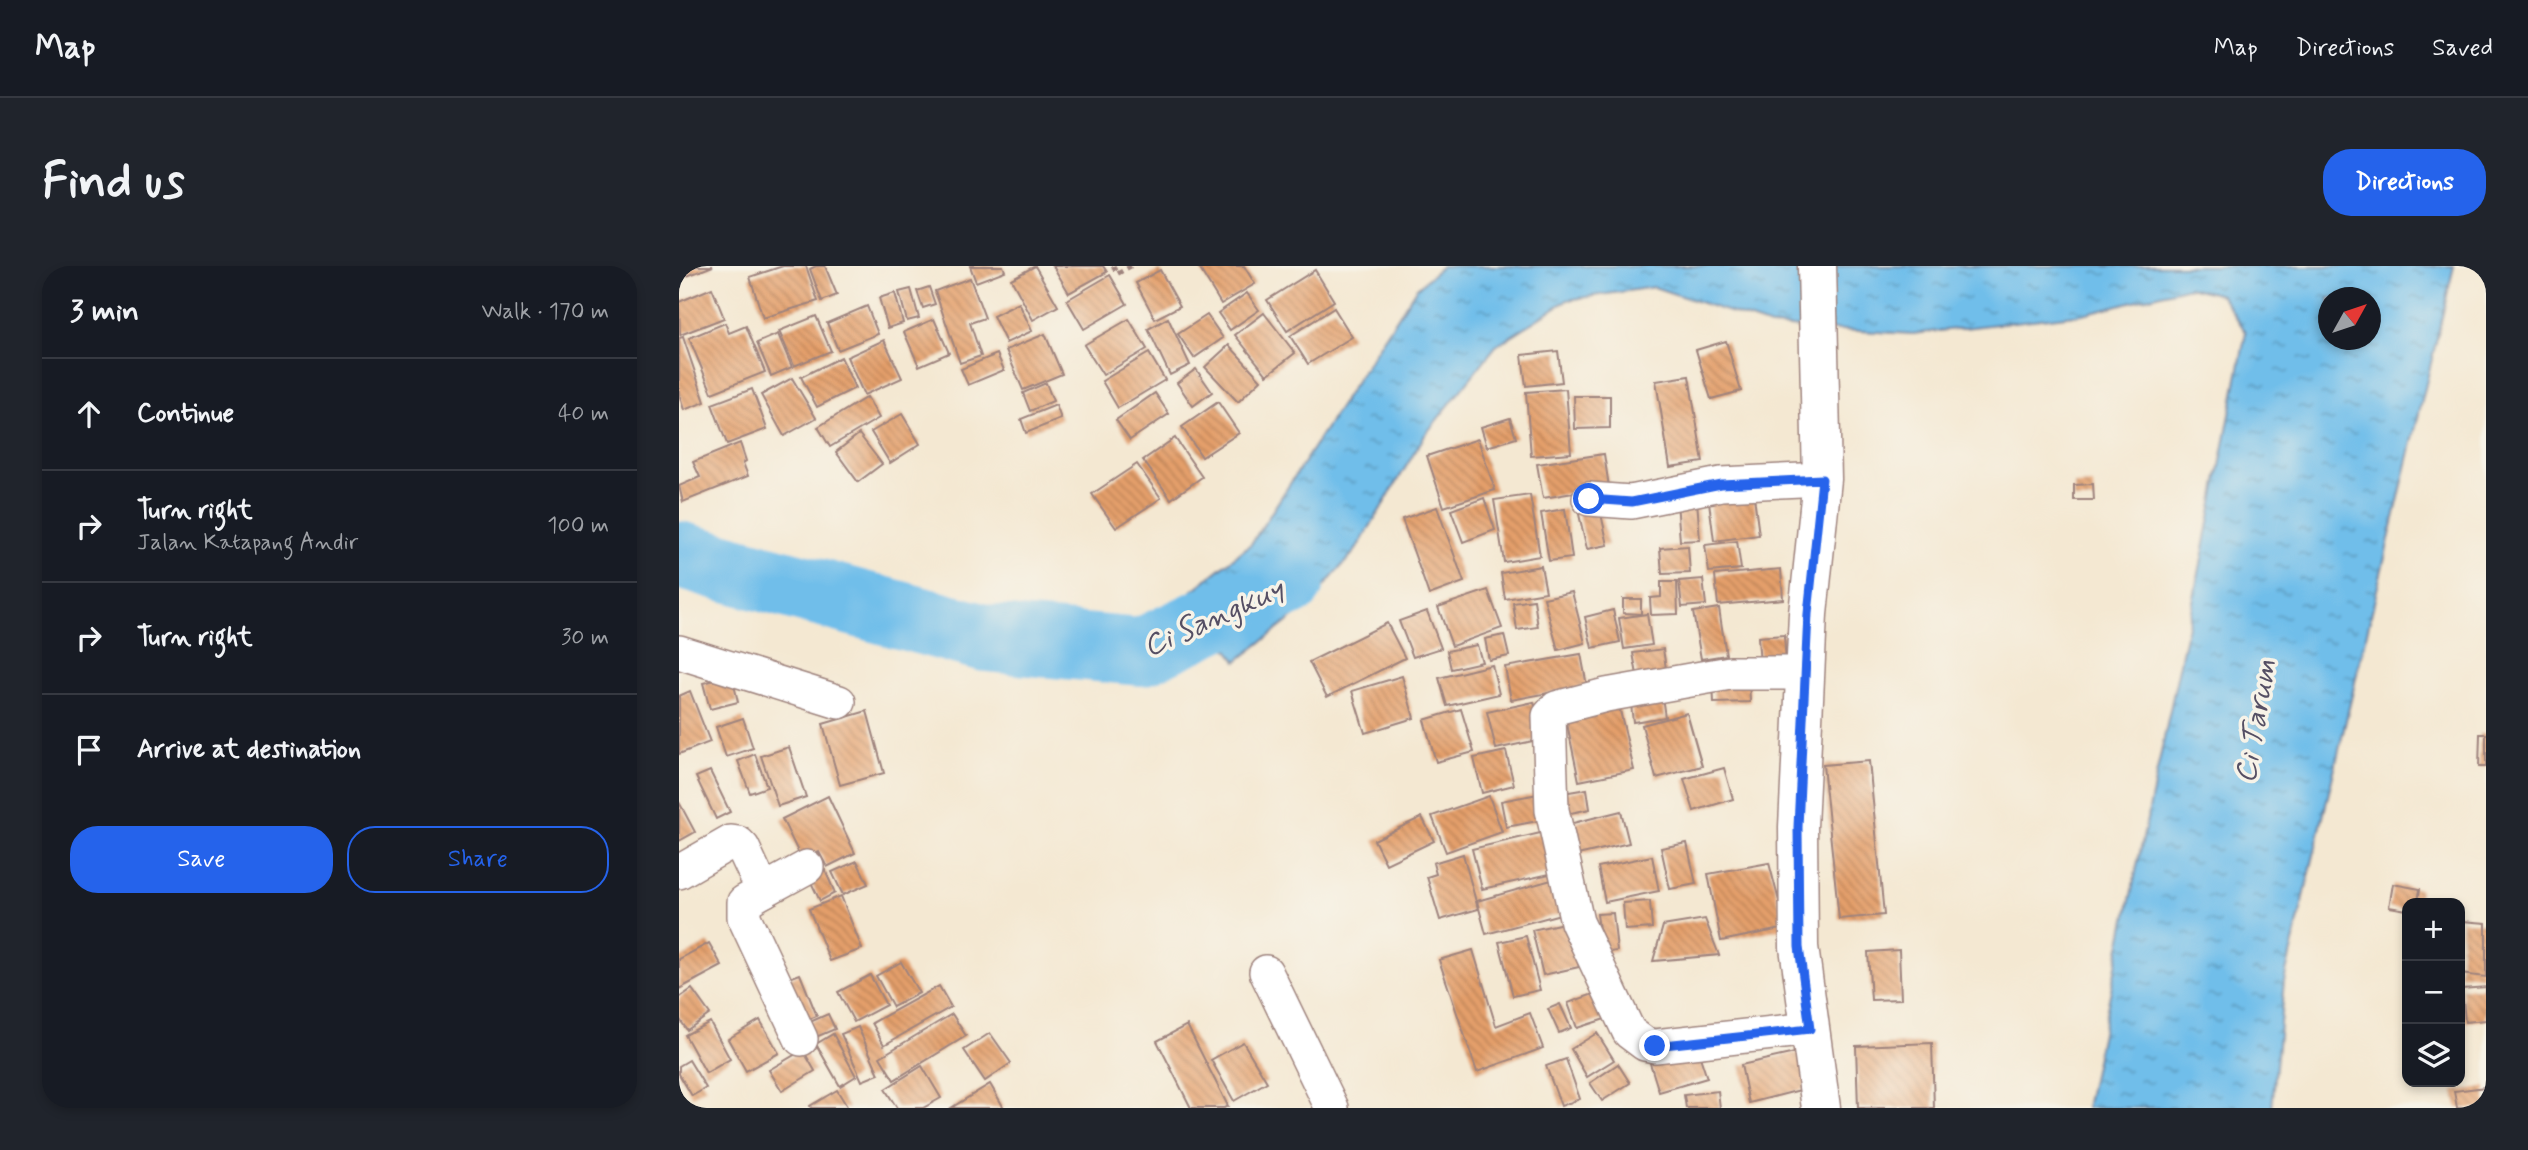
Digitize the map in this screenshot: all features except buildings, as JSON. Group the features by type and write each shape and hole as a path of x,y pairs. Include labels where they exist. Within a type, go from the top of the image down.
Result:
{"street":[{"path":"1817,266 1822,479 1808,614 1798,827 1799,947 1821,1108"},
{"path":"1589,499 1632,502 1721,484 1822,479"},
{"path":"679,652 839,702"},
{"path":"1805,673 1730,673 1606,695 1556,708 1549,716 1548,722 1552,810 1577,922 1629,1032 1645,1044 1655,1046 1810,1029"},
{"path":"679,872 731,842 738,843 743,848 763,891"},
{"path":"801,1039 742,908 744,902 807,867"},
{"path":"1266,972 1332,1108"}],"path":[{"path":"1113,266 1117,274 1131,266"}],"water":[{"name":"Ci Tarum","path":"1442,266 2454,266 2284,981 2272,1108 2086,1108 2202,559 2246,332 2221,295 2189,287 2083,314 1913,334 1771,326 1654,287 1567,300 1496,346 1425,435 1356,550 1305,608 1237,661 1186,596 1251,544 1416,289"}],"waterway":[{"name":"Ci Sangkuy","path":"679,555 985,638 1141,652 1290,582"}],"route":[{"path":"1589,499 1632,502 1721,484 1822,479 1808,614 1798,827 1799,947 1810,1029 1655,1046"}]}
